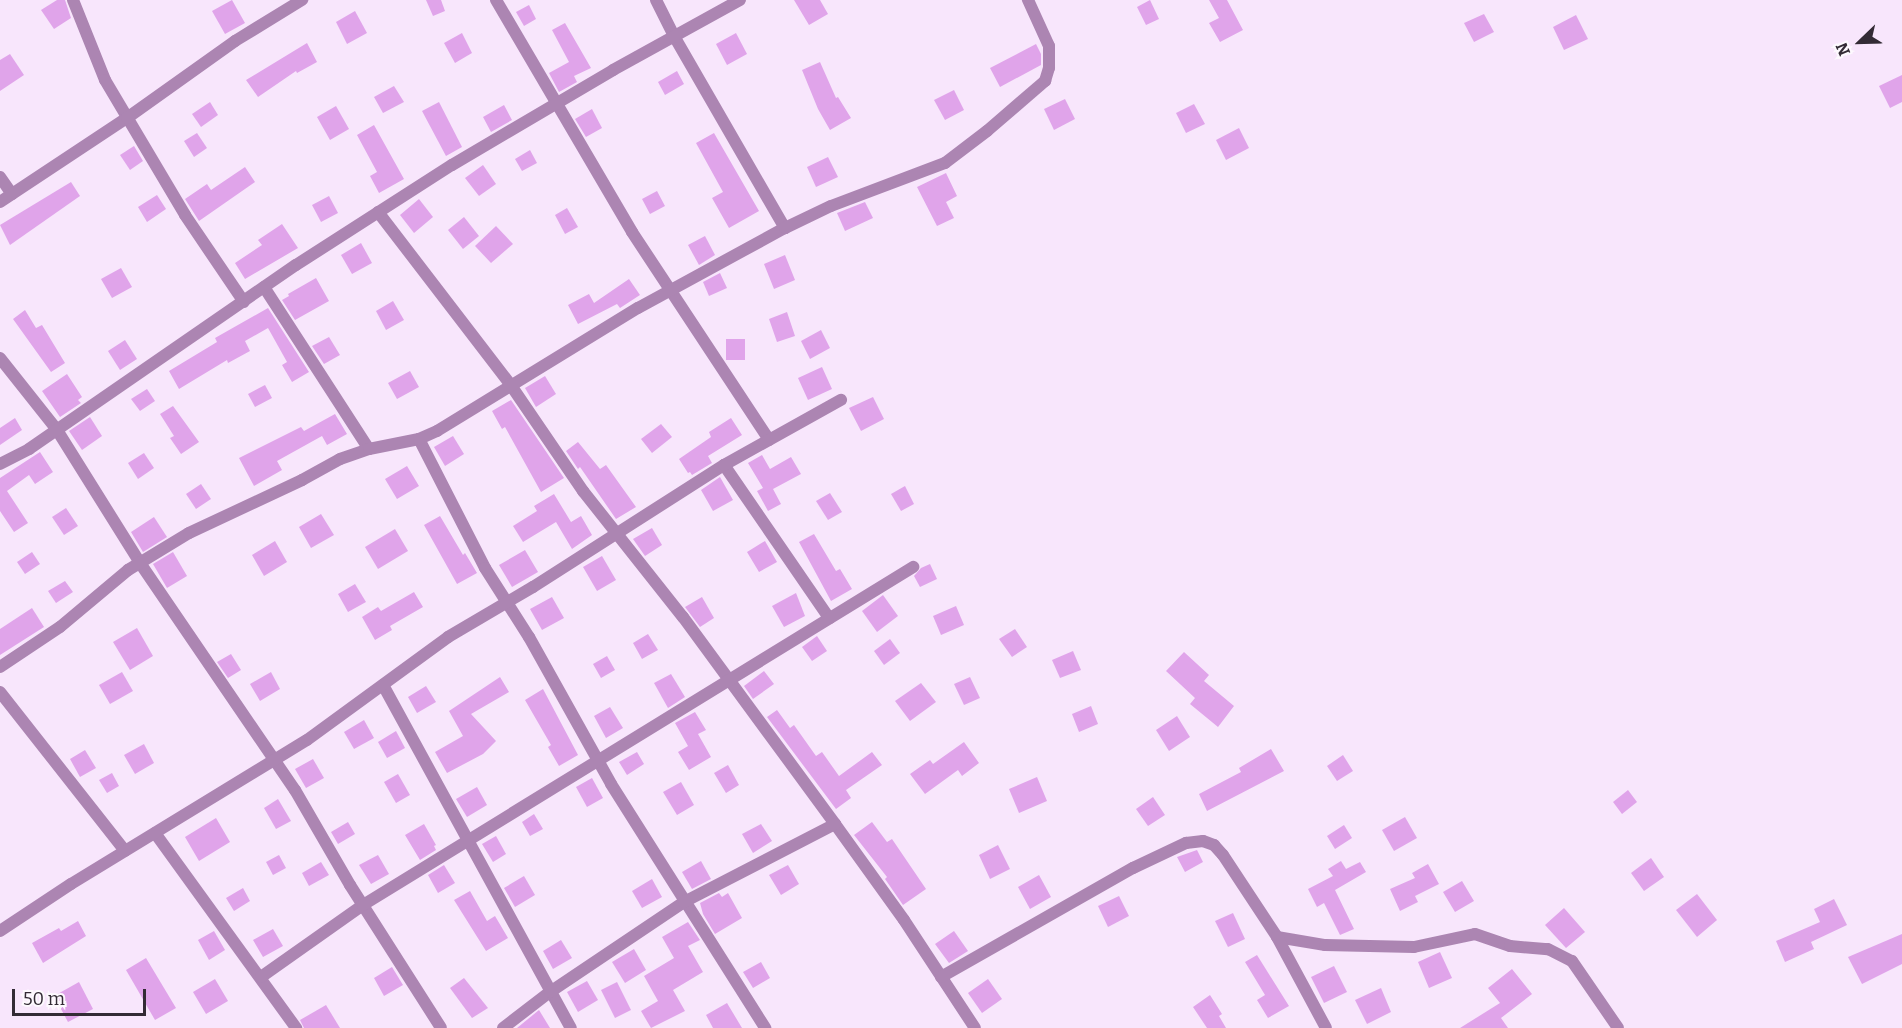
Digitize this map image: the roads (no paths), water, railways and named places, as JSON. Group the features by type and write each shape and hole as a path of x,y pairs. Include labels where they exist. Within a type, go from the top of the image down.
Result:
{"street":[{"path":"73,0 105,80 185,214 244,302"},
{"path":"0,202 127,118 235,41 302,0"},
{"path":"496,0 669,291 769,440"},
{"path":"656,0 674,36 786,228"},
{"path":"0,464 57,430 264,287 378,212 556,103 740,0"},
{"path":"0,667 60,627 100,592 140,563 189,533 302,480 340,459 369,449 418,439 437,431 510,384 669,291 786,228 831,206 945,163 987,131 1045,81 1049,68 1049,46 1028,0"},
{"path":"0,177 12,194"},
{"path":"378,212 510,384 583,491 728,679 835,824 975,1028"},
{"path":"264,287 369,449"},
{"path":"0,358 57,430 140,563 276,761 441,1028"},
{"path":"0,931 125,851 276,761 448,637 533,587 724,465 841,400"},
{"path":"418,439 485,568 684,902 765,1028"},
{"path":"724,465 829,618"},
{"path":"261,977 363,905 470,841 597,758 912,567"},
{"path":"383,685 571,1028"},
{"path":"0,692 125,851"},
{"path":"502,1028 550,992 684,902 835,824"},
{"path":"155,833 296,1028"},
{"path":"941,977 1133,868 1186,843 1203,841 1214,845 1223,855 1277,937 1326,1028"},
{"path":"1277,937 1325,945 1414,947 1475,934 1510,946 1548,949 1572,962 1618,1028"}]}
